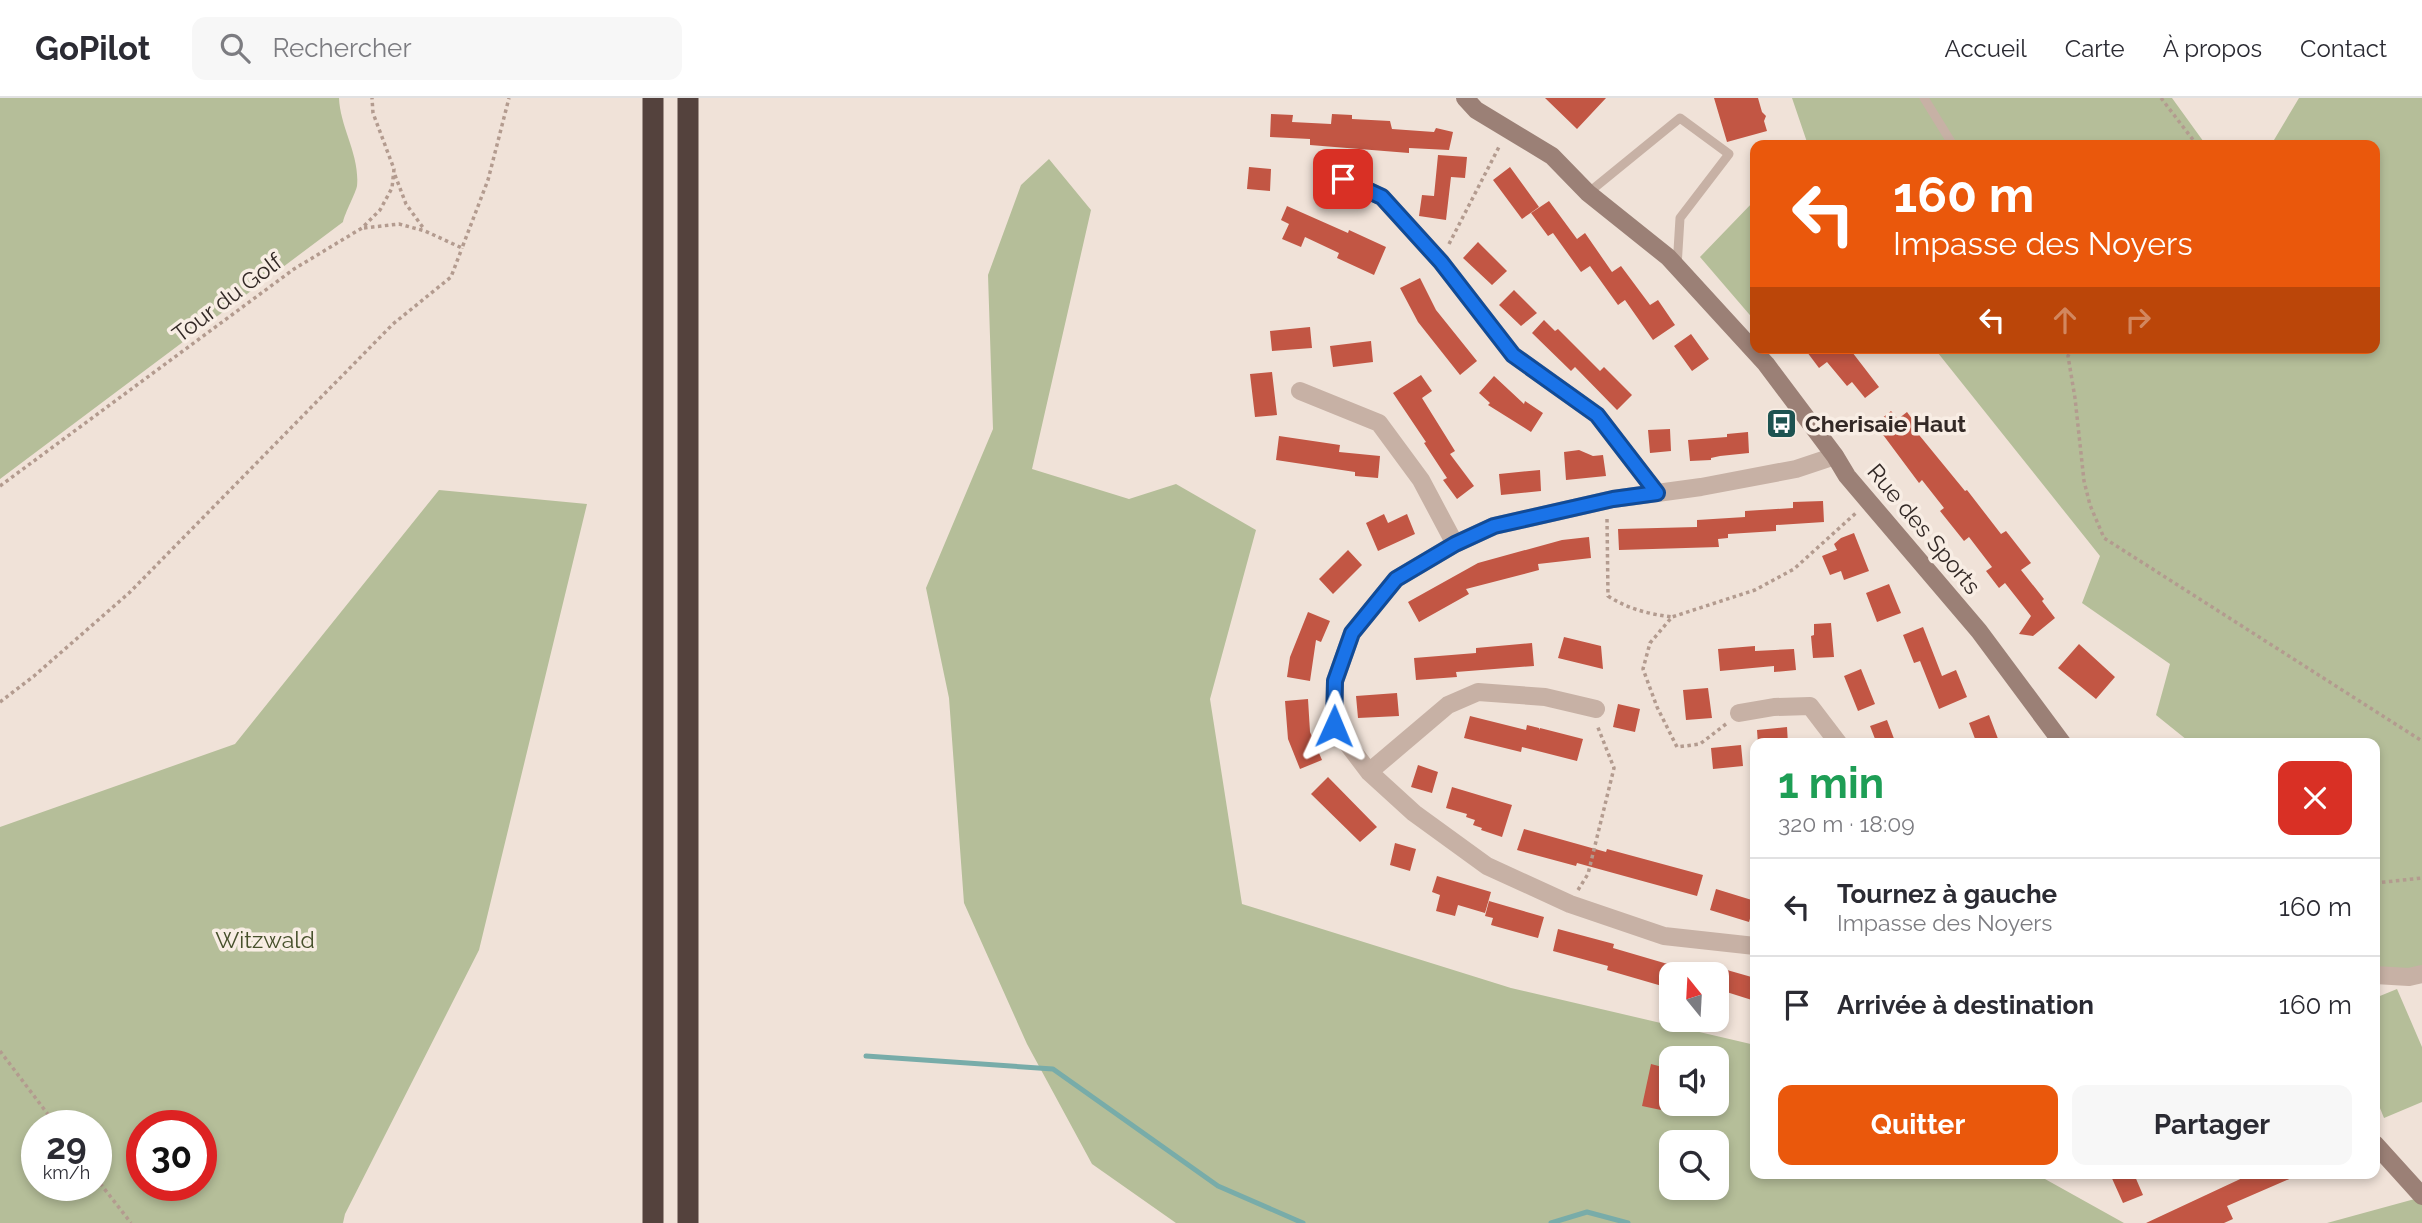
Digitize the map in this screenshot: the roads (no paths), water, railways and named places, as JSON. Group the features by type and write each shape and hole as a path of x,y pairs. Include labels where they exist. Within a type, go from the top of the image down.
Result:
{"highway":[{"path":"653,98 653,1223"},
{"path":"688,98 688,1223"}],"street":[{"name":"Rue des Sports","path":"1465,98 1476,110 1552,156 1588,193 1677,267 1750,347"},
{"path":"1324,169 1382,197 1441,262 1513,355 1597,415 1657,493"},
{"name":"Rue des Sports","path":"1757,354 1835,456 1847,476 1979,631 2059,738"},
{"path":"1300,391 1379,423 1421,480 1455,544"},
{"path":"1750,945 1664,936 1570,904 1487,866 1414,813 1369,772 1334,726 1335,681 1352,633 1396,579 1455,544 1494,526 1613,499 1701,487 1796,469 1835,456"},
{"path":"1369,772 1448,705 1478,692 1545,697 1596,709"},
{"path":"1739,713 1774,707 1810,706 1834,738"},
{"path":"2380,975 2409,977 2422,974"},
{"path":"2380,1150 2422,1196"}],"lane":[{"path":"1924,98 1950,140"},
{"path":"1588,193 1680,118 1729,154 1680,218 1677,267"}],"waterway":[{"path":"866,1056 1053,1069 1218,1186 1303,1223"},
{"path":"1551,1223 1587,1212 1628,1223"}],"place":[{"name":"Cherisaie Haut","path":"1782,424"}],"park label":[{"name":"Witzwald","path":"265,940"}]}
